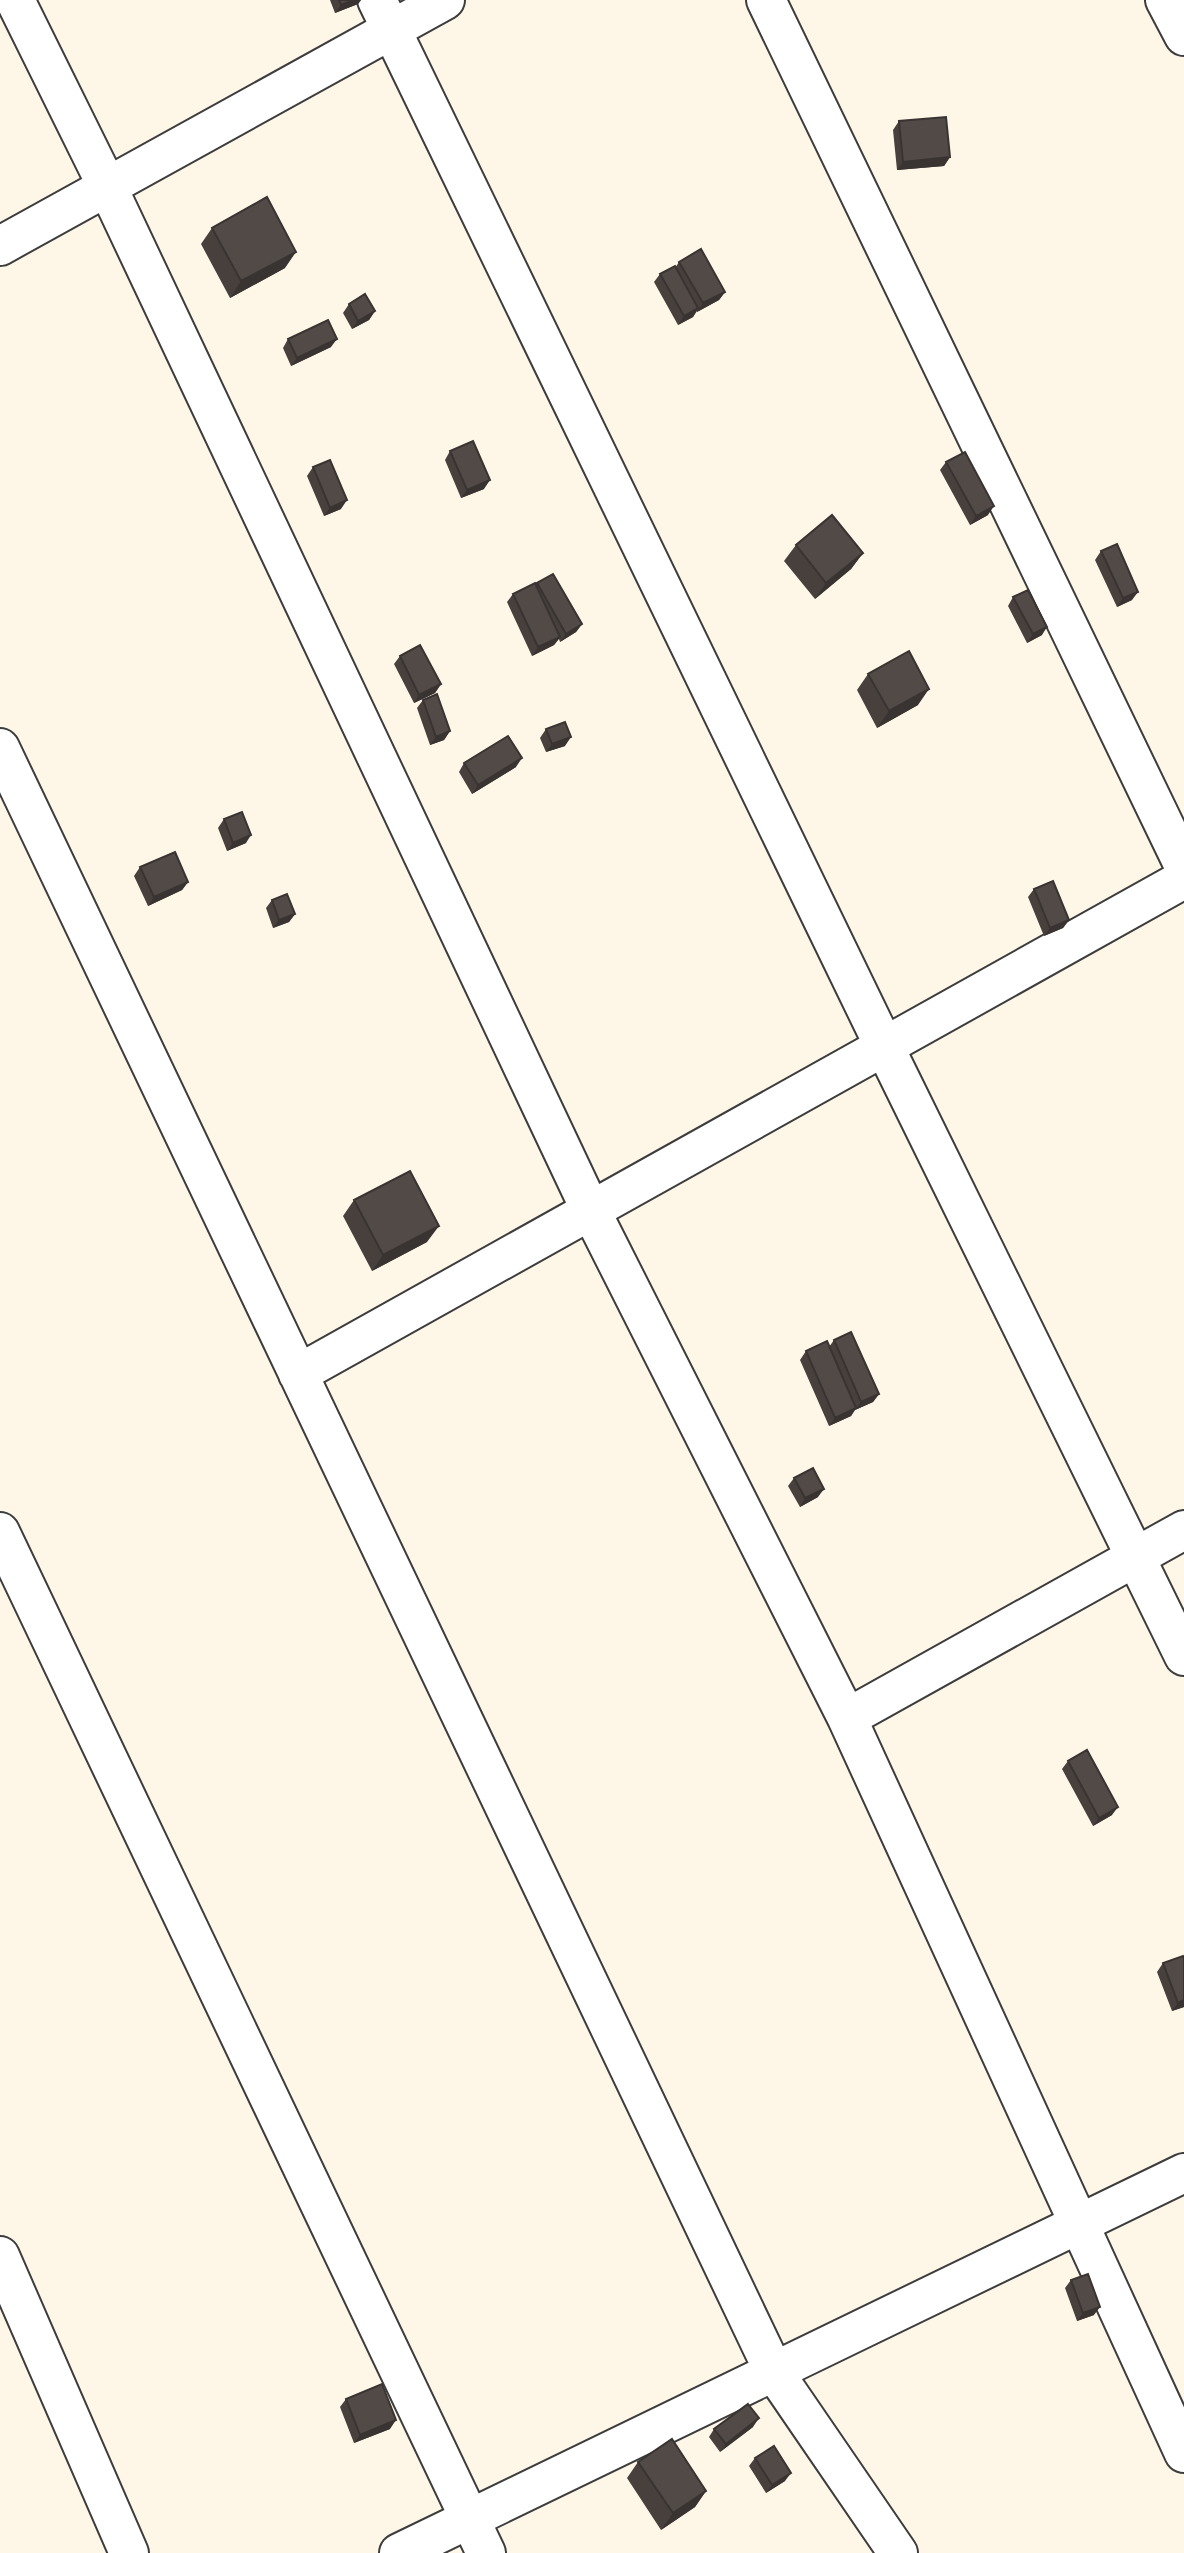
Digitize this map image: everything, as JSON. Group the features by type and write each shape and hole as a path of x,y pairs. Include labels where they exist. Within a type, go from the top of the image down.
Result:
{"street":[{"path":"15,0 107,186 591,1210 846,1718 1184,2453"},
{"path":"0,246 107,186 385,15 445,0"},
{"path":"766,0 1184,866"},
{"path":"1166,0 1184,36"},
{"path":"385,15 884,1046 1184,1656"},
{"path":"0,748 774,2372 898,2553"},
{"path":"298,1374 1184,879"},
{"path":"846,1718 1184,1530"},
{"path":"0,1532 486,2553"},
{"path":"399,2553 1184,2173"},
{"path":"0,2256 129,2553"}],"building":[{"path":"339,0 353,0 341,5"},
{"path":"946,117 950,157 903,162 899,121"},
{"path":"267,197 296,252 241,281 212,228"},
{"path":"701,249 725,292 703,303 679,262"},
{"path":"675,266 698,308 684,316 660,274"},
{"path":"365,294 375,311 358,321 349,304"},
{"path":"328,320 337,339 297,358 288,339"},
{"path":"473,441 490,480 467,490 450,451"},
{"path":"965,452 994,506 976,516 946,462"},
{"path":"330,460 347,500 330,508 313,467"},
{"path":"832,515 863,553 826,583 796,545"},
{"path":"1117,544 1138,592 1123,598 1101,551"},
{"path":"553,574 582,624 566,634 537,583"},
{"path":"535,583 560,637 538,647 513,594"},
{"path":"1028,590 1047,627 1033,634 1013,597"},
{"path":"420,645 441,684 419,695 400,656"},
{"path":"909,651 929,689 889,711 868,674"},
{"path":"437,694 450,731 436,737 423,700"},
{"path":"565,722 571,737 552,744 546,729"},
{"path":"508,736 522,758 478,785 464,763"},
{"path":"242,812 251,835 233,843 224,819"},
{"path":"175,852 188,882 154,897 140,867"},
{"path":"1053,881 1069,920 1050,928 1034,889"},
{"path":"287,894 295,914 279,920 272,900"},
{"path":"410,1171 439,1226 383,1255 354,1200"},
{"path":"851,1332 879,1394 861,1402 834,1340"},
{"path":"827,1341 856,1408 835,1418 806,1351"},
{"path":"813,1468 824,1489 805,1498 794,1478"},
{"path":"1087,1750 1118,1807 1099,1818 1068,1761"},
{"path":"1183,1956 1184,2000 1178,2003 1163,1963"},
{"path":"1088,2274 1100,2307 1083,2313 1071,2280"},
{"path":"382,2384 396,2420 360,2435 346,2399"},
{"path":"748,2404 759,2418 726,2444 714,2429"},
{"path":"672,2439 706,2491 673,2513 638,2462"},
{"path":"774,2446 791,2473 772,2485 755,2458"}]}
